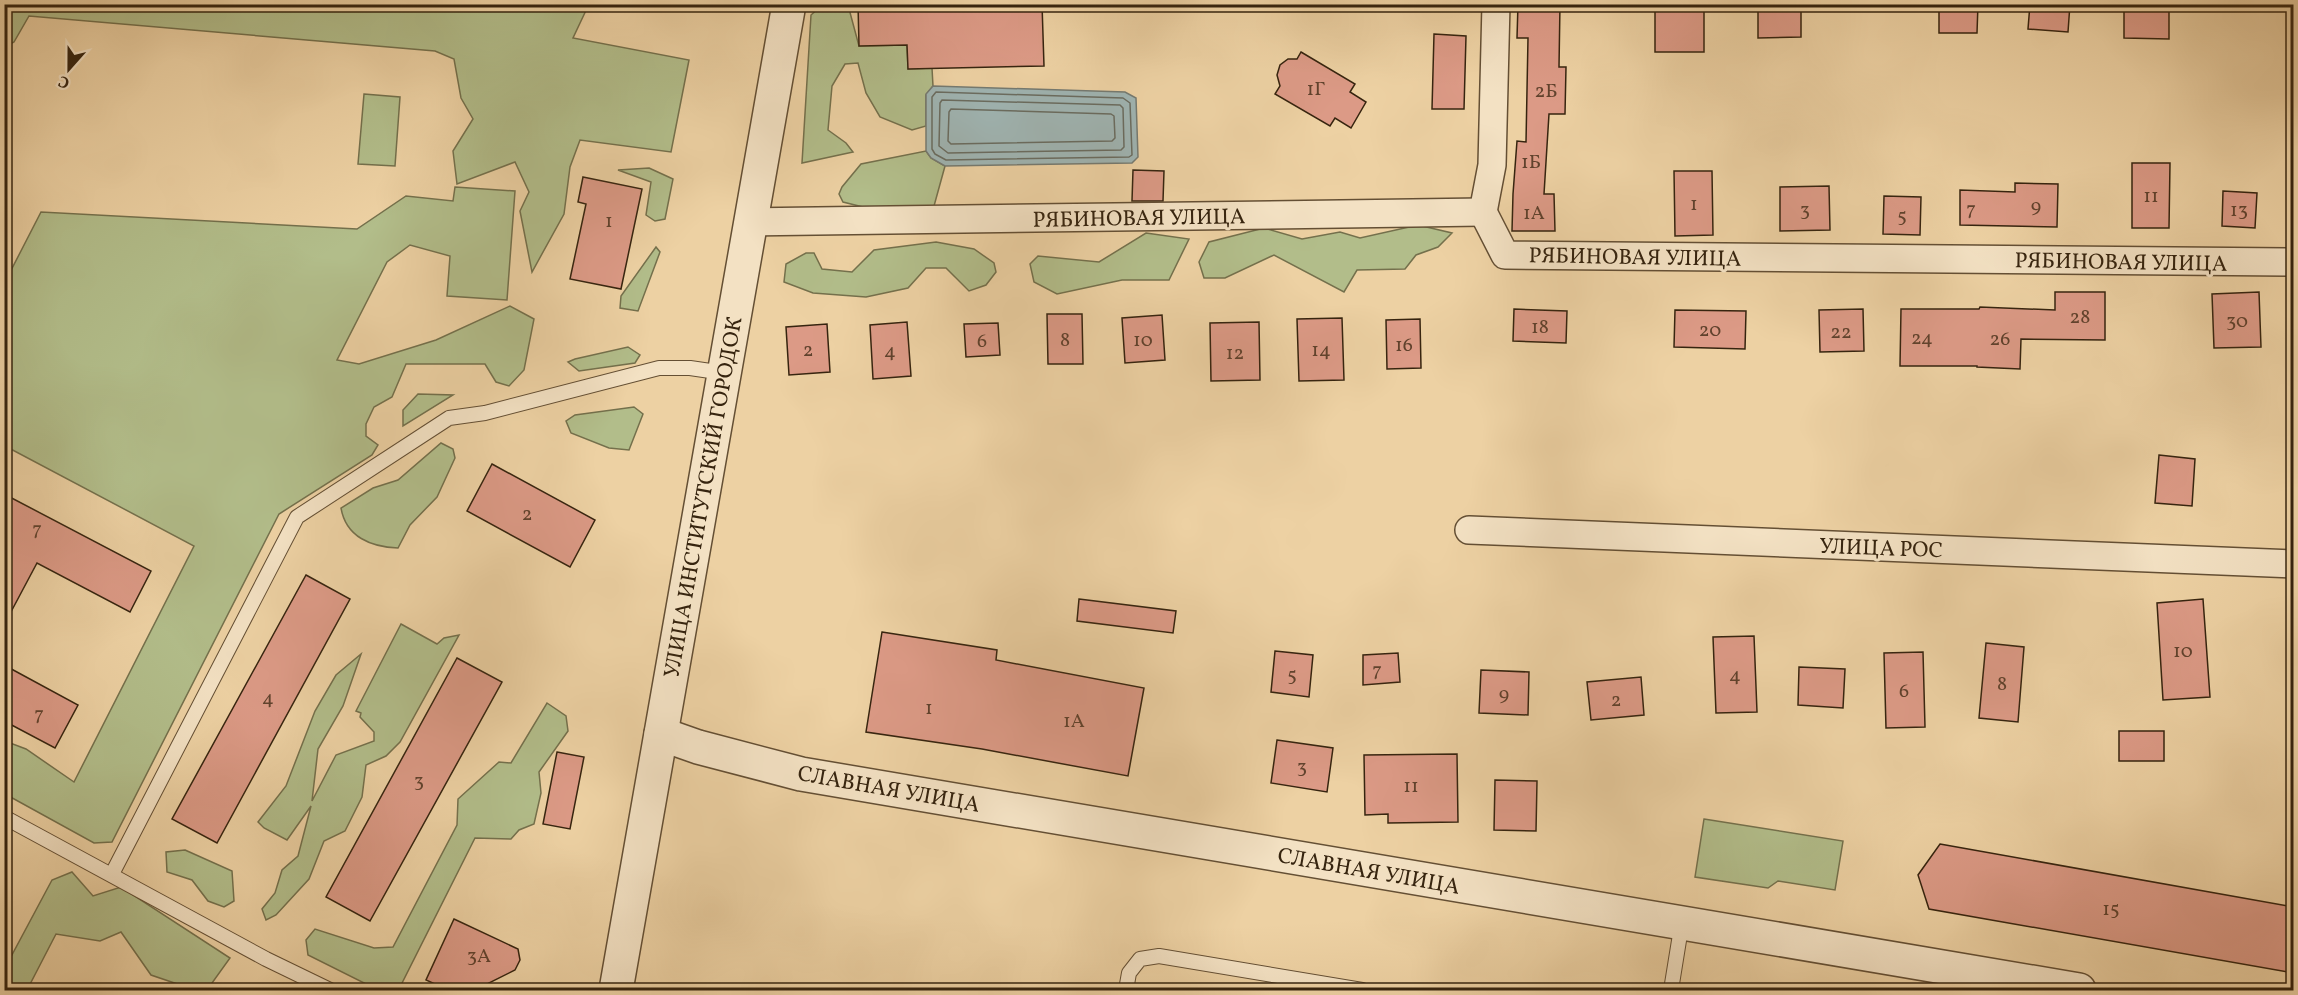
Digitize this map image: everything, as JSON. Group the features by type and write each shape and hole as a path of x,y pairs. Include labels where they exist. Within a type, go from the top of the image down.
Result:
{"street":[{"name":"УЛИЦА ИНСТИТУТСКИЙ ГОРОДОК","path":"614,987 661,734 789,4"},
{"path":"1483,212 1492,165 1496,4"},
{"name":"РЯБИНОВАЯ УЛИЦА","path":"750,222 1483,212 1505,255 2294,262"},
{"name":"УЛИЦА РОС","path":"1469,530 2294,564"},
{"name":"СЛАВНАЯ УЛИЦА","path":"661,734 698,747 801,774 2079,990"}],"lane":[{"path":"112,873 297,517 449,418 485,413 659,368 690,368 724,373"},
{"path":"4,817 330,990"},
{"path":"1671,990 1682,922"},
{"path":"1126,990 1129,973 1140,959 1159,956 1362,990"}],"green space":[{"path":"589,4 573,38 689,60 671,152 580,140 570,167 564,214 532,272 520,211 529,192 515,162 457,184 453,151 473,119 461,98 454,59 435,51 29,16 14,42 5,47 5,5"},
{"path":"822,5 848,5 859,46 907,45 908,69 932,68 933,86 926,95 926,126 912,130 880,117 866,93 858,63 845,64 832,86 828,130 846,143 853,152 802,163 811,15"},
{"path":"364,94 400,97 395,166 358,164"},
{"path":"926,151 931,158 945,166 934,206 871,209 843,202 839,194 842,187 861,164"},
{"path":"649,168 673,179 665,219 655,221 646,215 651,182 618,170"},
{"path":"455,187 515,191 507,300 447,296 450,256 410,245 387,262 337,360 359,364 436,340 510,306 534,319 524,370 509,386 496,382 485,364 406,364 392,397 374,407 366,424 366,436 378,445 372,455 279,514 112,842 94,843 5,794 5,741 26,749 74,782 194,546 5,446 5,282 41,212 357,229 406,196 453,201"},
{"path":"1418,225 1452,233 1438,247 1416,255 1405,269 1357,270 1344,292 1274,255 1225,278 1204,278 1199,262 1209,242 1264,228 1302,239 1340,232 1360,238"},
{"path":"1146,233 1189,239 1169,280 1122,280 1057,294 1034,282 1030,264 1038,256 1099,262"},
{"path":"936,242 974,249 994,263 996,272 986,285 969,291 946,268 926,268 908,288 866,297 813,293 784,282 786,264 806,253 814,253 822,269 852,272 874,250"},
{"path":"656,247 660,252 638,311 620,308 621,296"},
{"path":"628,347 640,355 635,363 579,371 568,362 575,359"},
{"path":"418,394 453,395 403,426 403,410"},
{"path":"634,407 643,414 629,450 609,448 571,433 566,421 575,415"},
{"path":"441,443 453,449 455,458 437,497 410,525 398,548 369,543 354,533 348,526 341,508 373,488 398,480"},
{"path":"401,624 437,644 444,638 459,635 400,742 386,756 366,765 362,797 345,831 324,841 309,879 276,915 266,920 262,909 275,893 282,870 298,856 311,806 287,840 264,828 258,822 286,786 315,711 336,675 361,654 343,706 318,749 312,801 336,755 374,741 374,732 360,717 361,713 356,711"},
{"path":"547,703 566,716 568,731 539,772 541,793 534,824 519,830 511,839 475,838 400,987 378,990 308,955 306,940 315,929 374,948 393,947 457,825 458,799 499,762 511,763"},
{"path":"1704,819 1843,841 1835,890 1778,881 1768,888 1695,877"},
{"path":"185,850 232,871 234,901 224,907 208,901 192,880 167,872 166,852"},
{"path":"72,872 93,896 121,887 230,958 207,990 195,990 151,975 121,932 100,941 56,934 27,990 5,990 5,968 52,880"}],"water":[{"path":"933,86 1125,92 1136,98 1138,157 1132,163 945,166 931,158 926,151 926,94"}],"building":[{"path":"858,4 1042,4 1044,66 908,69 907,45 859,46"},
{"path":"1518,4 1560,4 1559,67 1566,67 1565,114 1549,114 1544,194 1554,194 1555,231 1512,231 1517,141 1526,142 1528,38 1517,38"},
{"path":"1655,4 1704,4 1704,52 1655,52"},
{"path":"1758,4 1801,4 1801,37 1758,38"},
{"path":"1939,4 1978,4 1977,33 1939,33"},
{"path":"2030,4 2070,4 2068,32 2028,29"},
{"path":"2124,4 2169,4 2169,39 2124,38"},
{"path":"1434,34 1466,36 1464,109 1432,109"},
{"path":"1301,52 1355,84 1350,92 1366,102 1351,128 1335,118 1330,126 1275,94 1280,86 1277,75 1280,65 1288,59 1297,59"},
{"path":"2132,163 2170,163 2169,228 2132,228"},
{"path":"1133,170 1164,171 1163,201 1132,201"},
{"path":"1674,171 1712,171 1713,235 1675,236"},
{"path":"583,177 642,189 621,289 570,279 586,204 578,202"},
{"path":"2015,183 2058,184 2057,227 1960,225 1960,190 2015,192"},
{"path":"1829,186 1830,230 1780,231 1780,187"},
{"path":"2223,191 2257,193 2255,228 2222,226"},
{"path":"1884,196 1921,197 1920,235 1883,234"},
{"path":"2055,292 2105,292 2105,340 2021,339 2020,369 1977,366 1900,366 1901,309 1979,309 1980,307 2055,310"},
{"path":"2259,292 2261,347 2214,348 2212,294"},
{"path":"1514,309 1567,311 1566,343 1513,341"},
{"path":"1863,309 1864,351 1820,352 1819,310"},
{"path":"1675,310 1746,311 1745,349 1674,347"},
{"path":"1047,314 1082,314 1083,364 1048,364"},
{"path":"1162,315 1165,360 1125,363 1122,318"},
{"path":"1342,318 1344,380 1299,381 1297,319"},
{"path":"1420,319 1421,368 1387,369 1386,320"},
{"path":"907,322 911,376 873,379 870,325"},
{"path":"1259,322 1260,380 1211,381 1210,323"},
{"path":"998,323 1000,355 966,357 964,324"},
{"path":"827,324 830,372 789,375 786,327"},
{"path":"2159,455 2195,459 2192,506 2155,503"},
{"path":"492,464 595,520 570,567 467,511"},
{"path":"4,494 151,571 130,612 37,563 4,625"},
{"path":"306,575 350,599 217,843 172,819"},
{"path":"1079,599 1176,611 1173,633 1077,621"},
{"path":"2203,599 2210,697 2163,700 2157,603"},
{"path":"882,632 997,650 996,660 1144,688 1128,776 982,749 866,732"},
{"path":"1754,636 1757,712 1716,713 1713,637"},
{"path":"1986,643 2024,647 2018,722 1979,718"},
{"path":"1275,651 1313,655 1309,697 1271,692"},
{"path":"1923,652 1925,727 1886,728 1884,653"},
{"path":"1398,653 1400,682 1363,685 1363,655"},
{"path":"457,658 502,682 370,921 326,897"},
{"path":"4,665 78,705 55,748 4,721"},
{"path":"1799,667 1845,669 1843,708 1798,705"},
{"path":"1481,670 1529,672 1528,715 1479,713"},
{"path":"1641,677 1644,715 1591,720 1587,682"},
{"path":"2119,731 2164,731 2164,761 2119,761"},
{"path":"1277,740 1333,748 1327,792 1271,783"},
{"path":"557,752 584,757 570,829 543,824"},
{"path":"1457,754 1458,822 1388,823 1388,814 1365,815 1364,755"},
{"path":"1495,780 1537,781 1536,831 1494,830"},
{"path":"1940,844 2294,907 2294,973 1929,909 1918,875"},
{"path":"454,919 518,949 520,960 515,970 475,990 448,990 426,980"}]}
